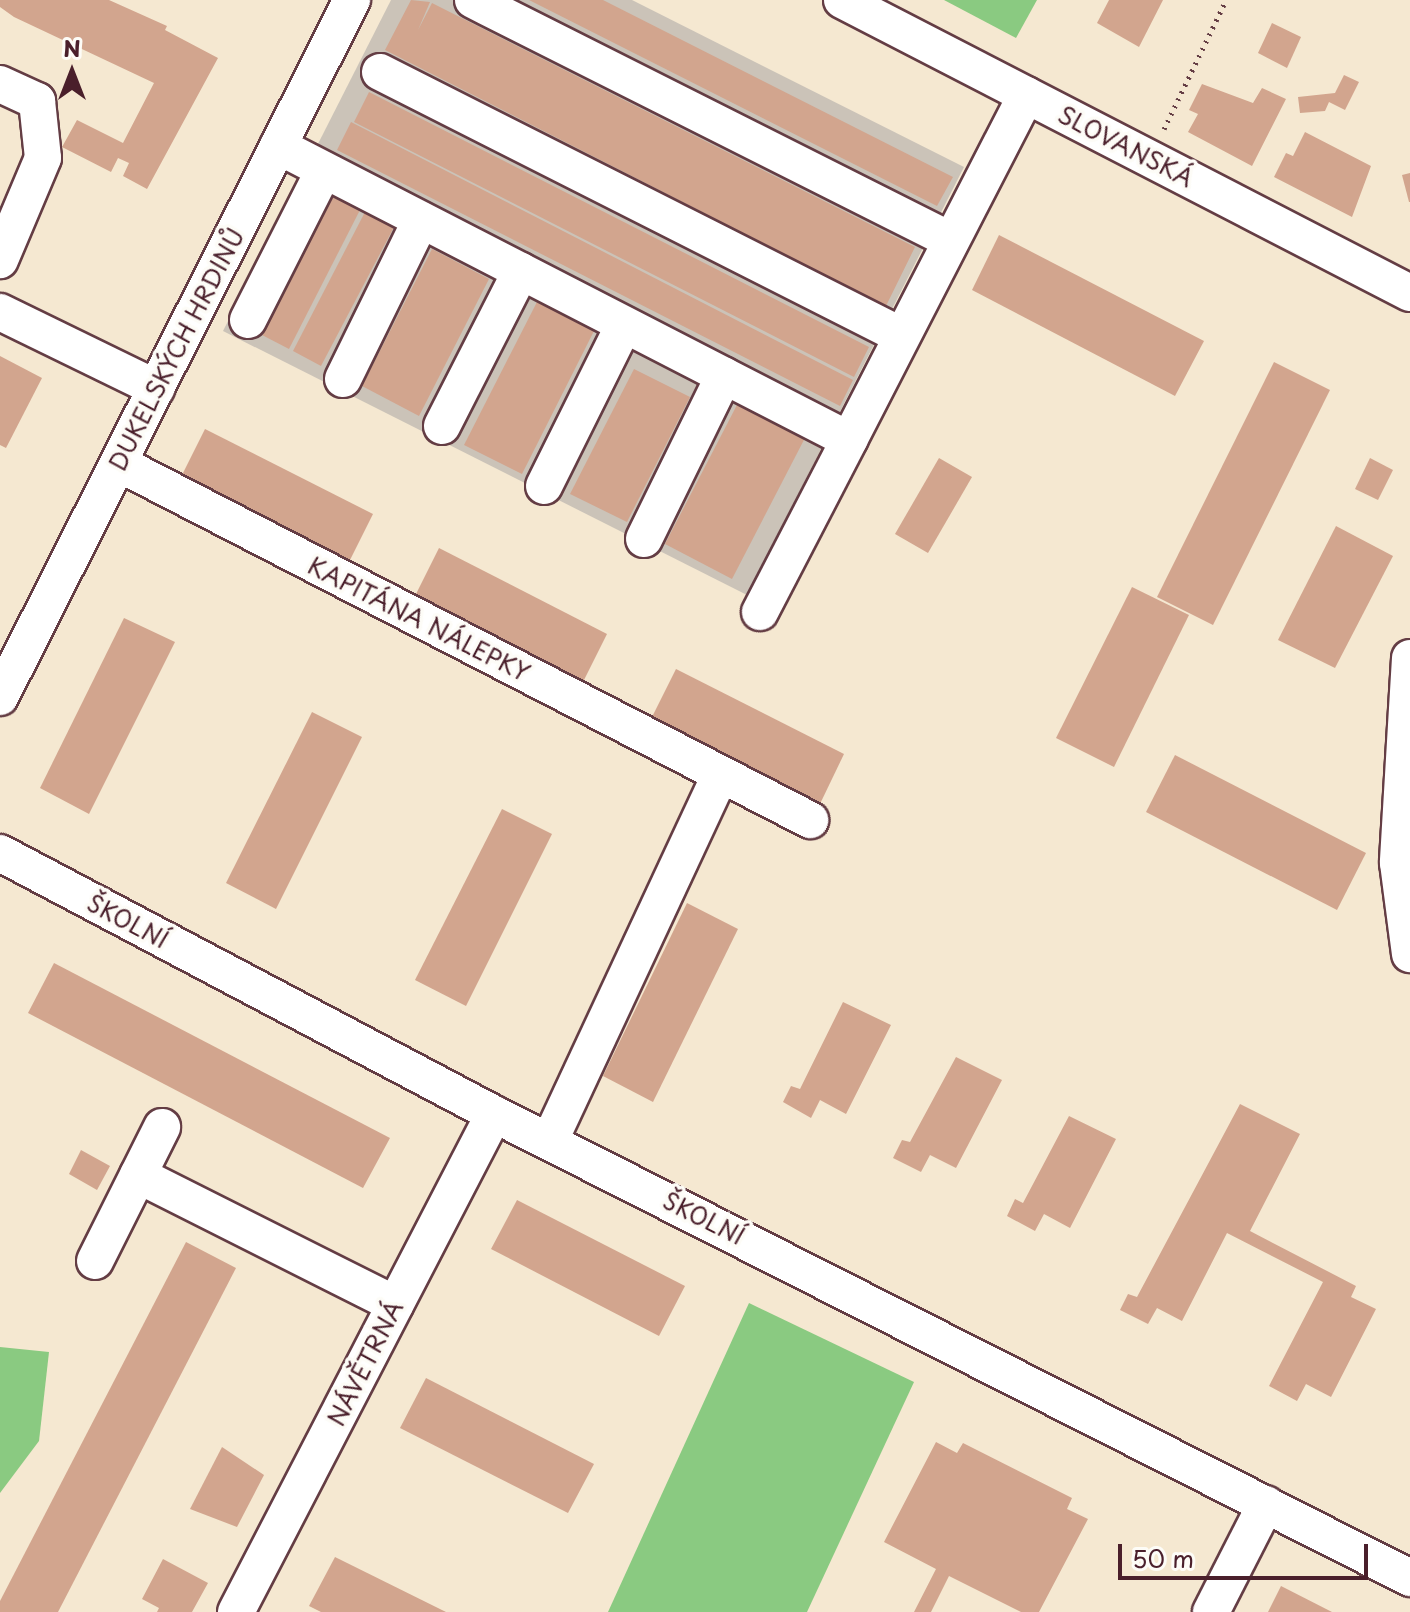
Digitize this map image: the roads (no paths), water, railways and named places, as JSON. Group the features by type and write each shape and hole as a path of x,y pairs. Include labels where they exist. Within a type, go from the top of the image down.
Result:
{"street":[{"name":"DUKELSKÝCH HRDINŮ","path":"0,697 352,0"},
{"path":"473,0 950,240"},
{"name":"SLOVANSKÁ","path":"842,0 1410,293"},
{"path":"380,72 900,335"},
{"path":"0,84 37,101 43,158 0,260"},
{"path":"760,612 1026,95"},
{"path":"278,146 849,440"},
{"path":"248,320 324,170"},
{"path":"343,379 421,220"},
{"path":"442,426 521,271"},
{"path":"0,312 156,388"},
{"path":"544,486 624,325"},
{"path":"644,539 724,376"},
{"name":"KAPITÁNA NÁLEPKY","path":"118,463 810,820"},
{"path":"1410,658 1398,863 1410,954"},
{"path":"550,1140 720,776"},
{"name":"ŠKOLNÍ","path":"0,853 494,1114 1410,1578"},
{"name":"NÁVĚTRNÁ","path":"236,1612 494,1114"},
{"path":"95,1261 162,1127"},
{"path":"138,1175 395,1304"},
{"path":"1211,1612 1266,1504"}]}
